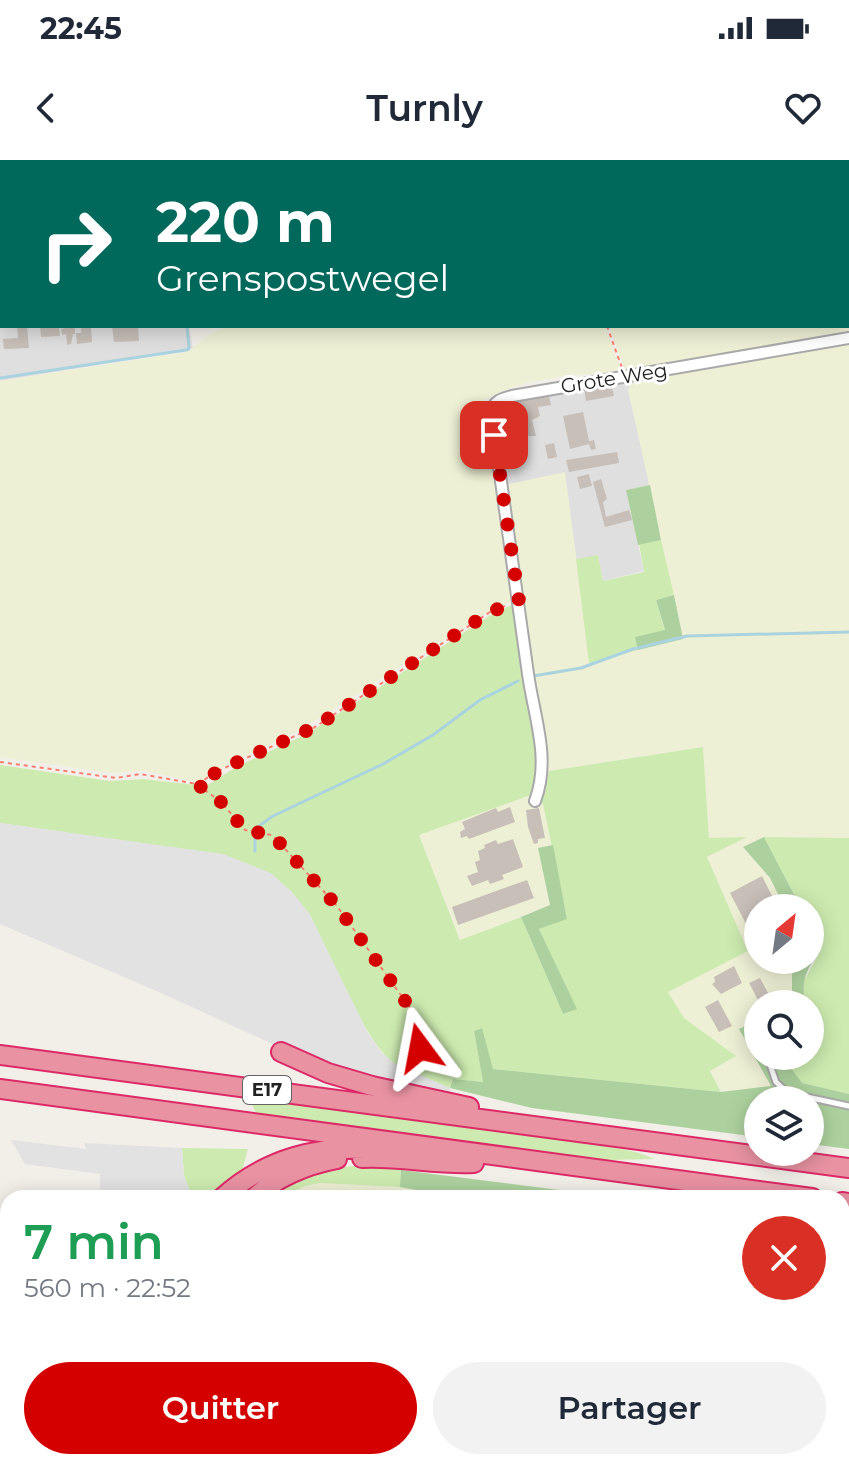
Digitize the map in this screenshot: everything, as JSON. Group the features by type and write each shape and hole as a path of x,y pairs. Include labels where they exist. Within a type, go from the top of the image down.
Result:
{"highway":[{"path":"281,1052 328,1073 372,1086 464,1106 533,1126"},
{"name":"E17","path":"0,1055 849,1168"},
{"name":"E17","path":"0,1089 751,1190"},
{"path":"232,1190 273,1164 298,1154 331,1149 372,1150 474,1163"},
{"path":"266,1190 288,1175 337,1159 380,1157 448,1164 474,1163 494,1156"}],"street":[{"name":"Grote Weg","path":"535,801 543,770 542,754 528,677 491,412 493,405 512,396 849,338"}],"lane":[{"path":"772,1070 776,1082 788,1093 849,1106"}],"path":[{"path":"608,328 625,376"},
{"path":"197,784 222,769 315,727 490,612 519,601"},
{"path":"0,762 116,778 140,774 197,784 221,802 245,830 271,835 276,839 325,891 413,1012 420,1048"}],"shaded area":[{"path":"0,328 189,328 193,349 0,381"},
{"path":"635,380 628,390 650,485 626,490 644,571 603,581 598,556 576,559 565,473 505,485 495,411 504,402 609,381"},
{"path":"0,823 223,854 271,873 309,913 368,1033 382,1053 394,1063 450,1088 449,1099 305,1059 0,924"},
{"path":"11,1140 86,1149 84,1143 182,1148 184,1176 190,1190 100,1190 100,1174 25,1164"}],"green space":[{"path":"223,328 606,328 622,373 570,375 530,382 484,400 516,599 478,618 302,729 201,781 146,771 111,773 0,757 0,381 187,352"},
{"path":"610,328 849,328 849,335 626,373"},
{"path":"849,341 849,838 764,837 743,847 770,878 778,894 744,894 744,941 707,857 745,838 709,838 703,747 549,771 531,674 505,485 565,472 590,662 683,639 628,389 635,380"},
{"path":"650,485 661,540 638,545 626,490"},
{"path":"661,540 674,595 656,600 665,631 636,637 638,650 589,663 576,559 598,555 603,581 644,572 639,544"},
{"path":"674,595 683,639 638,650 635,637 665,630 656,600"},
{"path":"517,603 542,765 531,795 419,835 460,940 521,917 563,1014 576,1008 539,929 567,918 540,801 549,771 703,747 709,838 747,837 707,857 744,942 744,953 668,992 684,1018 736,1056 710,1071 721,1092 493,1069 481,1028 474,1031 483,1082 453,1079 450,1088 407,1071 383,1053 347,994 309,913 140,843 0,823 0,765 110,781 143,779 206,786 238,766 307,734 497,611"},
{"path":"531,795 543,804 553,845 538,848 550,905 461,940 419,835"},
{"path":"764,837 849,838 849,1094 801,1083 792,1070 824,1070 824,990 804,990 804,981 808,974 824,974 824,894 794,894"},
{"path":"764,837 794,894 778,894 770,878 743,847"},
{"path":"553,845 567,919 539,929 577,1009 563,1014 521,917 550,905 538,848"},
{"path":"744,952 744,974 792,974 792,990 744,990 744,1027 740,1029 744,1036 744,1070 762,1070 771,1086 744,1086 744,1089 722,1092 710,1071 736,1056 684,1018 668,992"},
{"path":"792,974 807,974 804,990 792,990"},
{"path":"482,1028 493,1069 721,1092 744,1089 744,1135 532,1108 450,1088 453,1079 483,1082 474,1031"},
{"path":"762,1070 792,1070 802,1083 815,1086 771,1086"},
{"path":"824,1088 849,1094 849,1149 824,1146"},
{"path":"246,1093 586,1141 655,1159 607,1160 257,1115"},
{"path":"182,1148 248,1149 242,1171 223,1190 190,1190 184,1176"},
{"path":"367,1165 401,1170 400,1187 320,1183 297,1190 274,1190 312,1174"},
{"path":"401,1170 560,1190 416,1190 400,1187"},
{"path":"320,1183 416,1190 297,1190"}],"building":[{"path":"17,328 27,328 29,348 4,349 3,339 18,338"},
{"path":"40,328 59,328 60,336 41,337"},
{"path":"75,328 71,344 67,345 66,334 62,335 61,329"},
{"path":"81,328 91,328 92,342 77,344 76,333 81,333"},
{"path":"112,328 138,328 139,341 114,342"},
{"path":"611,383 614,396 586,401 584,388"},
{"path":"548,391 551,405 538,407 540,416 532,420 536,436 526,436 514,399"},
{"path":"583,412 589,441 594,440 596,449 591,450 589,444 570,449 563,416"},
{"path":"554,443 557,457 548,459 545,445"},
{"path":"617,452 619,463 569,472 566,460"},
{"path":"589,474 592,486 580,489 577,477"},
{"path":"601,479 607,499 603,502 606,517 629,510 632,520 605,527 593,482"},
{"path":"510,807 515,822 469,839 467,836 461,838 460,832 465,829 462,822 496,808 498,812"},
{"path":"539,808 545,838 538,839 538,843 534,844 526,810"},
{"path":"513,839 523,867 502,875 504,879 490,884 488,880 472,886 467,876 478,872 475,862 480,860 478,851 496,840 498,844"},
{"path":"762,876 771,894 744,894 744,920 730,893"},
{"path":"527,880 534,898 458,925 452,907"},
{"path":"734,966 742,983 721,994 712,984 714,977"},
{"path":"760,978 766,990 753,990 749,983"},
{"path":"718,1000 732,1026 719,1032 705,1007"}],"waterway":[{"path":"0,378 186,350 189,349 187,328"},
{"path":"533,676 581,668 633,649 687,636 849,632"},
{"path":"255,829 273,816 383,764 433,735 480,700 518,681"},
{"path":"255,836 255,851"}],"route":[{"path":"420,1048 413,1012 325,891 276,839 271,835 245,830 215,796 197,784 222,769 315,727 490,612 519,601 494,435"}]}
